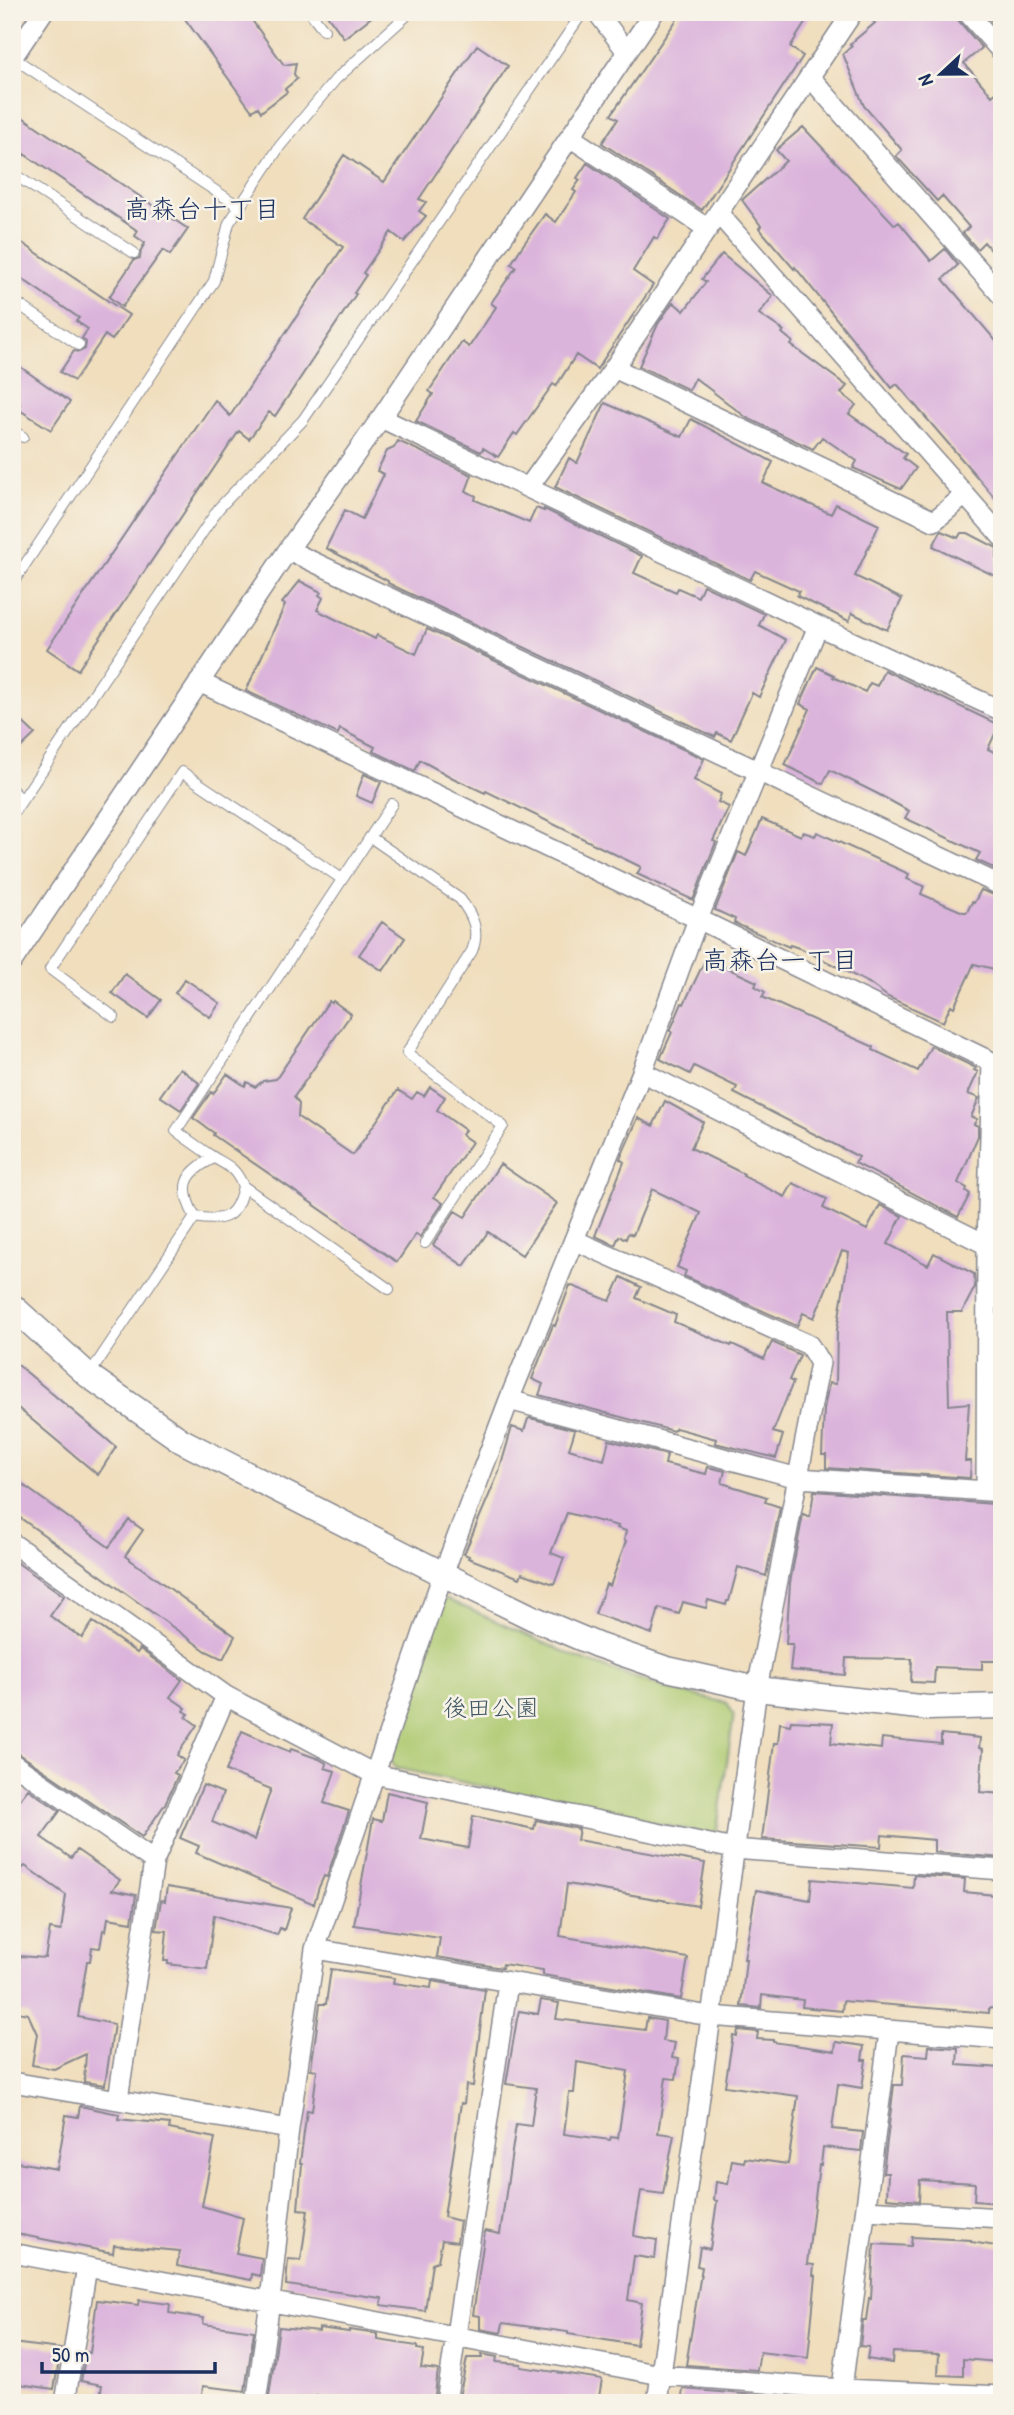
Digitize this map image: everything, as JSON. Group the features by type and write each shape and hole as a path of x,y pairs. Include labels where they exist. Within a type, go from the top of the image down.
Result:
{"street":[{"path":"12,57 43,12"},
{"path":"597,12 627,52"},
{"path":"12,962 654,12"},
{"path":"528,488 614,369 853,12"},
{"path":"967,12 1002,52"},
{"path":"810,77 1002,296"},
{"path":"570,137 713,221 1002,537"},
{"path":"614,369 934,521 965,495"},
{"path":"381,418 1002,711"},
{"path":"288,550 1002,886"},
{"path":"256,2403 289,2129 316,1949 443,1574 509,1400 642,1072 698,919 818,626"},
{"path":"199,682 997,1062 987,1245 994,1491 798,1478 509,1400"},
{"path":"642,1072 987,1245"},
{"path":"574,1240 809,1345 820,1363 758,1689 657,2403"},
{"path":"12,1307 89,1376 181,1441 443,1574 533,1618 597,1645 667,1669 758,1689 928,1708 1002,1706"},
{"path":"12,1543 226,1696 374,1774 734,1849 1002,1870"},
{"path":"118,2099 154,1861 226,1696"},
{"path":"12,1763 154,1861"},
{"path":"316,1949 710,2016 1002,2039"},
{"path":"446,2403 508,1983"},
{"path":"841,2396 889,2032"},
{"path":"12,2082 289,2129"},
{"path":"866,2210 1002,2218"},
{"path":"12,2253 661,2375 841,2396 1002,2396"},
{"path":"65,2403 87,2267"}],"lane":[{"path":"310,12 324,30"},
{"path":"12,815 219,508 303,420 583,12"},
{"path":"12,584 214,281 229,223 280,146 336,79 405,17"},
{"path":"12,57 240,207"},
{"path":"12,173 134,253"},
{"path":"12,300 79,345"},
{"path":"12,430 23,437"},
{"path":"114,1017 50,969 182,772 342,879"},
{"path":"12,790 23,800"},
{"path":"195,1217 213,1220 229,1216 240,1205 243,1186 229,1164 214,1158 176,1131 392,804"},
{"path":"370,837 460,899 469,911 477,939 472,951 407,1054 503,1126 425,1243"},
{"path":"195,1217 186,1200 185,1187 191,1172 214,1158"},
{"path":"243,1186 390,1289"},
{"path":"89,1376 195,1217"}],"green space":[{"name":"後田公園","path":"444,1598 580,1659 668,1689 727,1703 734,1715 716,1836 396,1768 390,1760"}],"building":[{"path":"180,12 246,12 284,65 296,63 294,74 297,79 285,89 287,92 261,112 258,107 252,111"},
{"path":"325,12 378,12 344,38"},
{"path":"682,12 812,12 790,47 803,56 702,210 602,143 618,119 611,115"},
{"path":"866,12 955,12 958,20 982,48 964,63 992,96 1002,88 1002,263 984,242 977,249 963,233 969,227 942,196 937,201 896,156 902,150 864,106 843,54 852,46 850,44 875,23"},
{"path":"984,12 1002,12 1002,32 1001,32"},
{"path":"477,45 508,66 419,199 426,202 419,211 426,216 404,242 391,232 363,273 366,275 354,293 356,294 275,416 269,412 249,439 239,431 78,670 47,649 215,400 230,416 343,247 302,219 344,155 384,182"},
{"path":"12,110 188,229 170,255 163,250 122,307 109,297 134,260 140,258 145,243 135,236 138,231 24,154 17,167 12,166"},
{"path":"803,127 895,225 899,222 931,261 945,249 958,265 943,279 1002,348 1002,506 897,384 892,388 795,267 794,269 759,228 761,226 742,200 786,161 776,150"},
{"path":"587,163 670,219 657,239 654,237 633,271 653,285 597,369 576,355 556,386 553,384 498,457 483,448 481,452 416,421 433,394 429,391 462,342 469,347 496,307 491,303 516,267 511,264 521,248 545,214 556,222 576,192 573,190 580,180 577,178"},
{"path":"12,236 129,315 112,340 105,335 74,381 60,372 74,351 85,349 86,342 82,338 88,329 76,321 79,318 12,272"},
{"path":"722,254 773,296 759,314 784,331 782,333 793,342 791,345 847,386 841,393 856,405 849,414 906,454 903,458 916,468 901,489 853,468 857,461 822,437 813,449 747,418 695,378 689,390 639,366 658,324 673,302 684,311 706,282 702,279"},
{"path":"12,361 70,402 51,430 18,409 20,404 12,399"},
{"path":"605,403 682,437 691,419 773,462 763,483 831,514 836,504 879,525 855,576 902,599 887,630 852,613 849,621 797,596 799,591 755,571 750,580 555,487 569,458 577,463"},
{"path":"398,441 472,475 466,491 476,496 475,500 529,523 536,508 544,509 642,556 634,573 676,592 678,588 698,597 703,585 764,614 759,625 786,640 759,697 752,693 731,740 717,733 715,737 398,588 326,548 345,510 362,519 384,474 377,471 387,451 394,448"},
{"path":"941,531 958,538 961,533 968,533 997,548 997,577 933,546"},
{"path":"300,581 321,592 319,595 323,598 317,610 375,639 377,635 416,654 427,629 704,759 694,780 721,794 718,802 729,807 713,841 716,842 693,900 637,874 641,867 420,760 415,771 373,751 375,747 340,729 338,734 246,691 285,605 282,603"},
{"path":"817,667 865,692 870,683 877,686 884,670 999,725 988,749 1002,756 1002,872 976,860 980,853 905,818 909,811 830,770 823,784 785,765 810,709 800,704"},
{"path":"12,712 35,734 12,756"},
{"path":"364,774 381,782 372,803 356,796"},
{"path":"762,819 801,836 803,832 815,836 817,832 909,874 907,879 924,886 921,894 963,912 967,912 981,890 1002,898 1002,971 974,964 954,1007 951,1005 943,1022 888,997 869,983 802,949 790,945 789,947 734,923 735,919 715,910 738,852 746,856"},
{"path":"382,922 405,938 383,971 359,955"},
{"path":"705,960 757,982 755,986 765,992 762,997 874,1047 873,1050 918,1071 931,1046 976,1068 974,1070 978,1072 968,1094 979,1098 971,1117 977,1119 974,1124 978,1126 978,1136 958,1183 967,1188 966,1191 970,1194 958,1217 855,1163 859,1157 734,1093 737,1087 694,1066 690,1074 660,1059 682,1003 684,1004"},
{"path":"125,974 161,1000 148,1018 112,993"},
{"path":"185,979 220,1003 210,1017 175,993"},
{"path":"329,1001 351,1014 294,1097 299,1104 298,1117 353,1155 398,1090 412,1099 417,1092 424,1096 430,1087 445,1097 437,1110 465,1130 462,1135 472,1142 434,1197 443,1203 420,1237 416,1234 397,1262 213,1135 214,1133 193,1118 227,1074 245,1086 247,1082 255,1087 263,1081 276,1079"},
{"path":"180,1068 199,1083 181,1110 160,1096"},
{"path":"665,1101 703,1122 691,1148 785,1197 793,1183 827,1199 823,1208 867,1230 880,1205 902,1216 888,1244 928,1265 934,1253 974,1274 975,1287 962,1312 947,1312 949,1405 969,1403 965,1461 971,1461 970,1478 826,1468 826,1455 822,1455 824,1409 829,1383 836,1384 837,1330 849,1253 842,1251 814,1318 803,1313 797,1326 684,1276 686,1271 677,1267 701,1213 652,1189 633,1235 628,1233 626,1239 619,1236 615,1245 595,1236 624,1162 620,1159 638,1118 653,1126"},
{"path":"500,1164 557,1203 522,1255 488,1232 464,1266 433,1245 455,1211 465,1217"},
{"path":"621,1277 641,1287 636,1298 676,1315 674,1322 764,1359 772,1342 800,1355 789,1380 793,1382 773,1432 783,1435 776,1458 715,1443 716,1439 676,1428 673,1431 539,1395 543,1384 532,1379 570,1285 610,1301"},
{"path":"12,1360 116,1447 98,1475 12,1403"},
{"path":"530,1418 575,1430 569,1449 604,1460 609,1440 667,1455 665,1464 706,1474 708,1467 725,1471 722,1483 767,1497 765,1502 780,1507 766,1576 738,1567 726,1605 708,1600 706,1608 683,1602 679,1614 659,1608 652,1634 595,1614 606,1584 610,1586 626,1541 626,1531 617,1528 618,1526 567,1513 551,1553 564,1558 554,1584 522,1573 520,1578 468,1558 469,1556 464,1554 499,1472 512,1427 524,1431"},
{"path":"12,1477 109,1547 129,1520 143,1530 125,1556 235,1636 223,1659 206,1651 12,1512"},
{"path":"814,1491 995,1504 994,1512 1002,1513 1002,1576 999,1575 1002,1613 1001,1661 982,1661 982,1669 935,1667 934,1683 911,1682 912,1659 846,1658 845,1675 790,1670 793,1644 786,1644 790,1583 803,1514 810,1517"},
{"path":"12,1559 64,1596 50,1616 82,1638 93,1622 137,1653 140,1649 182,1680 170,1697 186,1708 184,1711 189,1714 186,1717 197,1725 177,1755 184,1760 174,1773 178,1775 165,1804 142,1837 12,1749"},
{"path":"791,1721 833,1723 831,1743 881,1749 882,1738 941,1744 941,1734 980,1738 979,1748 983,1749 980,1792 1002,1794 1002,1858 934,1852 934,1840 882,1835 881,1847 762,1839 774,1743 778,1743 780,1723 790,1725"},
{"path":"242,1731 290,1752 291,1749 319,1759 326,1763 325,1768 335,1771 324,1803 349,1811 327,1877 324,1876 314,1904 196,1853 199,1846 180,1838 203,1785 223,1793 212,1822 254,1840 271,1789 226,1771"},
{"path":"28,1789 60,1811 41,1837 71,1858 77,1850 120,1880 112,1890 136,1895 132,1922 108,1918 100,1948 92,1947 90,1961 87,1961 78,2017 114,2024 105,2085 84,2082 86,2054 54,2069 32,2065 37,2034 28,2014 12,2011 20,1956 45,1958 50,1929 61,1931 66,1895 12,1860 12,1810"},
{"path":"387,1792 428,1802 421,1839 468,1848 473,1816 534,1829 536,1820 579,1829 577,1840 705,1863 698,1906 567,1884 560,1936 688,1958 681,1999 543,1975 543,1970 503,1964 502,1968 437,1957 440,1938 354,1925 373,1819 382,1821"},
{"path":"914,1875 965,1879 964,1892 995,1895 994,1903 1002,1904 1002,2009 989,2008 989,2013 843,2001 842,2011 802,2007 803,2000 762,1995 761,2008 741,2006 744,1959 756,1890 810,1900 812,1879 913,1888"},
{"path":"167,1887 291,1908 284,1930 280,1928 277,1935 214,1915 207,1969 168,1964 168,1961 164,1961 167,1931 156,1930 161,1900 165,1901"},
{"path":"331,1969 394,1978 393,1983 431,1988 432,1981 485,1990 473,2086 466,2085 464,2104 461,2103 444,2217 460,2221 457,2242 442,2240 438,2261 432,2263 425,2311 381,2305 382,2298 286,2285 288,2259 301,2260 308,2210 298,2209 300,2163 307,2110 312,2111 317,2070 311,2069 320,2004 326,2004"},
{"path":"541,2000 559,2003 556,2019 645,2030 647,2018 665,2021 663,2041 675,2043 672,2058 679,2059 676,2079 666,2078 658,2133 674,2135 663,2194 641,2191 635,2227 634,2236 657,2240 655,2259 634,2256 628,2300 642,2303 636,2345 503,2323 501,2333 480,2329 480,2316 473,2315 485,2231 500,2234 516,2124 531,2126 536,2088 506,2084 517,2019 519,2011 538,2014","holes":["577,2062 628,2071 618,2138 611,2137 610,2140 564,2134 569,2093 574,2093"]},
{"path":"738,2030 758,2032 757,2039 835,2051 836,2042 864,2046 862,2060 866,2060 862,2088 838,2084 832,2129 863,2132 861,2151 823,2147 819,2165 807,2264 814,2265 813,2275 816,2276 808,2358 760,2352 757,2370 686,2365 702,2267 697,2266 700,2247 710,2249 717,2201 714,2200 716,2182 728,2184 732,2160 744,2162 745,2158 788,2164 798,2096 725,2086 733,2035 737,2036"},
{"path":"929,2046 958,2048 957,2065 1002,2068 1000,2203 974,2201 975,2183 920,2180 919,2201 887,2198 888,2173 883,2173 894,2085 902,2085 904,2054 928,2056"},
{"path":"80,2106 119,2114 118,2119 170,2124 169,2129 215,2138 202,2206 243,2218 236,2253 262,2258 260,2276 252,2274 251,2280 177,2266 179,2251 114,2245 113,2253 12,2233 12,2161 57,2169 66,2115 78,2117"},
{"path":"912,2237 971,2240 1002,2247 998,2362 963,2359 963,2376 938,2375 939,2354 893,2352 892,2363 867,2359 869,2347 860,2346 863,2320 866,2320 869,2298 871,2299 874,2244 911,2246"},
{"path":"97,2300 138,2305 139,2300 170,2304 169,2313 204,2318 203,2324 254,2331 245,2391 203,2386 201,2403 99,2403 102,2385 81,2381 86,2352 90,2353"},
{"path":"279,2327 319,2331 319,2328 349,2330 378,2334 378,2340 417,2346 417,2349 424,2350 421,2368 438,2370 434,2403 352,2403 316,2396 315,2403 268,2403"},
{"path":"12,2343 61,2349 54,2389 12,2383"},
{"path":"481,2354 497,2357 496,2362 602,2379 598,2403 458,2403 467,2358 482,2358"},
{"path":"683,2389 755,2395 754,2403 681,2403"}],"district":[{"name":"高森台十丁目","path":"202,208"},
{"name":"高森台一丁目","path":"780,959"}]}
